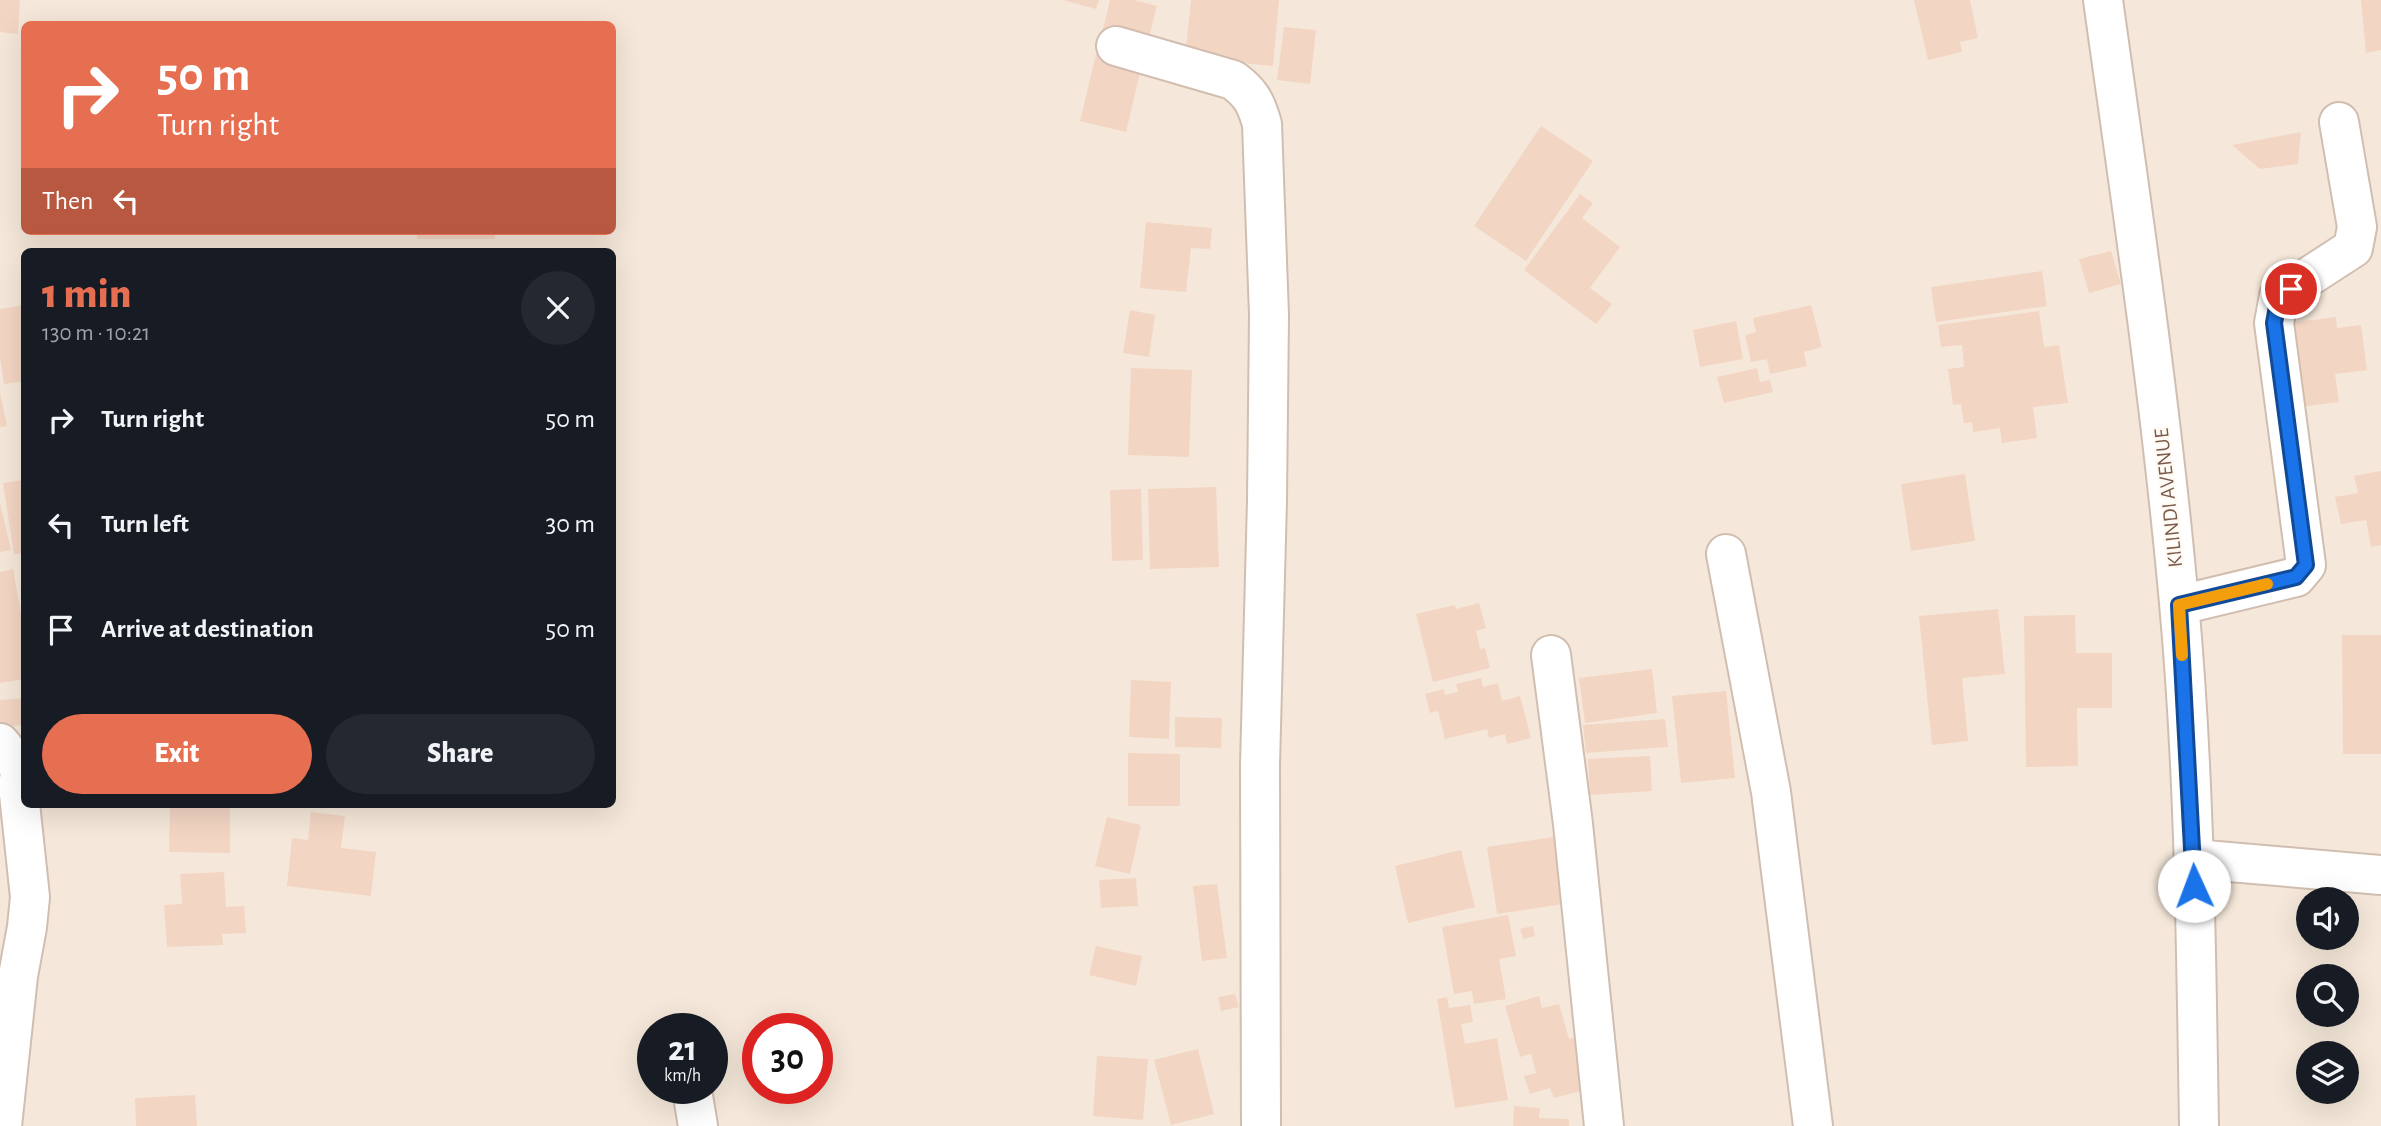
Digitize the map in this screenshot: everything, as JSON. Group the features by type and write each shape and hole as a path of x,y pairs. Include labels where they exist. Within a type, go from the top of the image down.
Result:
{"street":[{"name":"KILINDI AVENUE","path":"2103,0 2139,257 2179,605 2194,859 2199,1126"},
{"path":"1116,46 1233,80 1247,90 1256,102 1262,124 1269,315 1260,765 1261,1126"},
{"path":"2179,605 2296,577 2306,565 2274,323 2279,296 2353,248 2357,227 2339,122"},
{"path":"1727,554 1771,792 1812,1126"},
{"path":"1551,655 1573,824 1604,1126"},
{"path":"2,1126 9,974 27,927 30,897 15,759"},
{"path":"2194,859 2381,875"}],"shaded area":[{"path":"0,0 2381,0 2381,1126 0,1126"}],"building":[{"path":"0,0 20,0 18,34 0,32"},
{"path":"1063,0 1099,0 1096,9"},
{"path":"1110,0 1134,0 1157,6 1146,49 1101,37"},
{"path":"1191,0 1279,0 1273,66 1185,57"},
{"path":"1914,0 1970,0 1978,38 1960,42 1962,52 1928,60"},
{"path":"2361,0 2381,0 2381,50 2366,53"},
{"path":"1284,27 1316,30 1310,84 1277,80"},
{"path":"1096,54 1142,65 1126,132 1080,121"},
{"path":"1541,126 1593,161 1526,261 1474,226"},
{"path":"2301,132 2298,164 2260,169 2232,145"},
{"path":"1580,194 1593,203 1582,218 1620,247 1590,288 1612,304 1596,324 1524,270"},
{"path":"1146,222 1212,228 1210,249 1191,248 1186,292 1140,288"},
{"path":"417,235 495,235 495,239 417,239"},
{"path":"2111,251 2121,284 2089,293 2079,259"},
{"path":"2042,271 2047,306 1936,322 1931,287"},
{"path":"1811,305 1822,347 1804,352 1807,366 1770,374 1767,359 1751,362 1745,335 1756,332 1753,318"},
{"path":"21,306 21,381 4,384 0,357 0,309"},
{"path":"1130,310 1155,315 1149,357 1123,353"},
{"path":"2039,311 2044,347 2059,345 2068,403 2033,407 2037,438 2002,443 2000,428 1973,432 1972,422 1964,423 1961,404 1953,405 1948,369 1964,367 1962,345 1941,347 1938,325"},
{"path":"2336,317 2337,328 2361,325 2367,370 2335,374 2339,402 2299,407 2289,323"},
{"path":"1736,321 1743,359 1700,367 1693,330"},
{"path":"1131,368 1192,370 1189,457 1128,455"},
{"path":"1757,368 1760,382 1770,380 1773,392 1724,403 1717,377"},
{"path":"0,392 7,426 0,427"},
{"path":"2381,471 2381,545 2371,547 2366,520 2341,524 2335,497 2358,493 2354,476"},
{"path":"1965,474 1975,541 1911,551 1901,484"},
{"path":"21,480 21,553 14,554 3,483"},
{"path":"1216,487 1219,567 1150,569 1148,489"},
{"path":"1141,489 1143,560 1112,561 1110,490"},
{"path":"0,503 11,550 0,552"},
{"path":"13,569 21,614 21,680 0,683 0,572"},
{"path":"1479,603 1486,628 1476,631 1480,649 1485,648 1490,668 1433,682 1416,614 1455,605 1456,609"},
{"path":"1998,609 2005,674 1962,678 1968,741 1932,745 1919,616"},
{"path":"2075,615 2076,653 2112,653 2112,708 2077,708 2078,766 2026,767 2024,616"},
{"path":"2342,635 2381,635 2381,754 2343,754"},
{"path":"1652,669 1657,713 1585,723 1579,678"},
{"path":"1481,678 1483,687 1498,683 1502,701 1520,696 1531,738 1507,744 1505,734 1489,738 1487,729 1445,739 1438,711 1430,713 1425,694 1444,689 1445,695 1458,692 1456,684"},
{"path":"1131,680 1171,682 1169,739 1129,737"},
{"path":"1726,691 1735,778 1681,783 1672,696"},
{"path":"21,698 21,725 0,727 0,700"},
{"path":"1175,717 1222,718 1221,748 1175,747"},
{"path":"1665,719 1668,747 1586,753 1583,725"},
{"path":"1128,753 1180,754 1180,806 1128,806"},
{"path":"1650,756 1652,791 1590,795 1588,759"},
{"path":"170,808 230,808 230,853 169,852"},
{"path":"311,812 345,816 341,848 376,852 371,896 287,886 292,838 308,840"},
{"path":"1107,817 1141,825 1130,874 1095,866"},
{"path":"1560,836 1570,903 1497,914 1487,847"},
{"path":"1461,850 1475,907 1408,923 1395,866"},
{"path":"224,872 226,907 244,906 246,933 222,934 223,945 167,947 164,905 182,904 180,874"},
{"path":"1136,878 1138,906 1101,908 1099,880"},
{"path":"1217,884 1227,958 1202,961 1193,886"},
{"path":"1508,915 1516,956 1499,959 1506,999 1474,1004 1472,991 1454,994 1442,927"},
{"path":"1533,926 1535,936 1523,939 1520,929"},
{"path":"1096,946 1142,956 1136,986 1089,975"},
{"path":"1235,994 1239,1007 1221,1011 1218,997"},
{"path":"1539,996 1542,1008 1559,1004 1569,1039 1578,1036 1586,1064 1577,1066 1584,1090 1554,1098 1550,1088 1530,1094 1524,1076 1536,1073 1531,1054 1520,1057 1505,1006"},
{"path":"1447,997 1449,1008 1470,1005 1473,1022 1461,1024 1465,1044 1497,1038 1508,1100 1455,1108 1437,999"},
{"path":"1198,1049 1214,1114 1171,1125 1154,1060"},
{"path":"1097,1056 1148,1059 1143,1120 1093,1116"},
{"path":"195,1095 197,1126 136,1126 135,1098"},
{"path":"1514,1106 1540,1108 1539,1118 1569,1119 1569,1126 1513,1126"}],"slow traffic":[{"path":"2182,655 2179,605 2267,584"}],"route":[{"path":"2194,886 2179,605 2296,577 2306,565 2274,323 2279,296 2291,289"}]}
